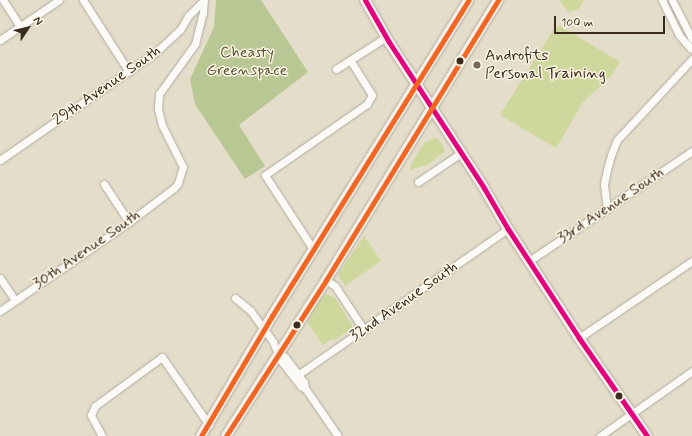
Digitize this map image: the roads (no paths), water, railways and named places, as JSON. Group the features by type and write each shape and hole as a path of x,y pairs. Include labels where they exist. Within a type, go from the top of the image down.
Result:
{"main road":[{"path":"365,0 386,37 529,262 579,338 647,436"},
{"path":"201,436 264,329 469,0"},
{"path":"226,436 326,280 498,0"}],"street":[{"path":"3,0 20,26"},
{"path":"0,40 59,0"},
{"path":"83,0 129,72"},
{"name":"29th Avenue South","path":"0,160 129,72 170,40 180,30 188,16 204,0"},
{"name":"30th Avenue South","path":"0,310 129,222 174,188 180,178 183,167 162,125 158,109 158,94 194,44 203,12 204,0"},
{"path":"607,209 604,184 611,154 617,140 692,59 690,53 691,48 679,35 662,0"},
{"path":"672,0 692,39"},
{"path":"336,69 351,61 386,37"},
{"path":"314,250 265,175 368,104 372,95 351,61"},
{"name":"33rd Avenue South","path":"529,262 692,151"},
{"path":"418,182 460,153"},
{"path":"104,184 129,222"},
{"name":"32nd Avenue South","path":"299,374 508,229"},
{"path":"579,338 692,261"},
{"path":"0,278 15,300"},
{"path":"326,280 335,286 364,330"},
{"path":"235,298 250,310 264,329 282,362 301,386 305,388 338,436"},
{"path":"279,354 285,357 299,374 304,382 305,388"},
{"path":"102,436 91,415 94,406 162,357 208,424"},
{"path":"600,436 692,371"}],"place":[{"name":"Androfits Personal Training","path":"477,65"}],"park label":[{"name":"Cheasty Greenspace","path":"247,62"}]}
